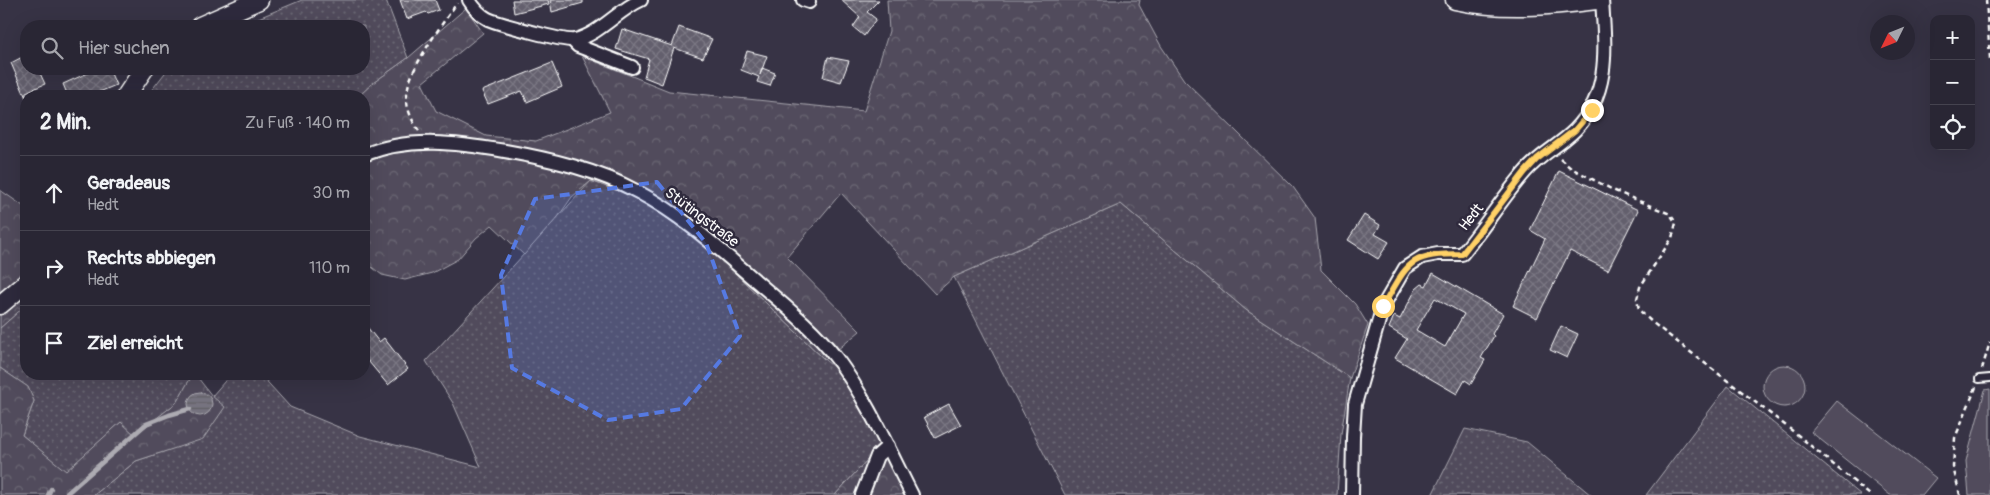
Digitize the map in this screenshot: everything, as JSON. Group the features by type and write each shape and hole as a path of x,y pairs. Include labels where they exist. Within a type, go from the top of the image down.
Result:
{"main road":[{"path":"214,20 259,0"},
{"path":"1455,0 1502,5 1562,5 1596,0"},
{"path":"130,90 140,75"},
{"path":"0,305 20,288"}],"street":[{"path":"469,0 477,11 487,19 572,41 578,46 632,67"},
{"path":"572,41 600,27 641,0"},
{"name":"Hedt","path":"1352,495 1355,404 1383,306 1405,268 1422,257 1438,254 1462,254 1525,172 1537,159 1575,130 1592,110 1604,72 1605,40 1602,0"},
{"name":"Stütingstraße","path":"370,153 396,144 427,142 476,146 539,158 610,179 638,191 665,208 705,237 782,303 830,351 848,375 888,446 912,495"},
{"path":"862,495 878,456 888,446"}],"lane":[{"path":"1979,379 1990,378"}],"path":[{"path":"427,142 410,117 407,103 408,87 414,70 436,33 459,0"},
{"path":"1986,0 1990,58"},
{"path":"1550,150 1571,168 1606,186 1670,214 1676,223 1672,238 1640,287 1637,299 1639,310 1653,323 1799,436 1870,495"},
{"path":"1960,495 1953,467 1955,438 1979,379 1990,342"}],"highlighted area":[{"path":"657,182 706,243 740,336 681,409 608,420 512,368 501,275 535,199"}],"green space":[{"path":"302,0 386,0 408,58 365,90 152,90 163,75 370,75 370,20 254,20"},
{"path":"887,0 1140,0 1139,5 1161,46 1184,80 1293,187 1315,218 1321,270 1355,304 1368,325 1350,378 1246,310 1121,204 954,277 935,294 841,193 787,257 860,331 825,360 709,248 640,199 591,181 572,197 558,217 524,255 492,225 476,238 458,259 432,273 405,280 382,275 370,266 370,90 365,90 408,58 466,8 483,33 422,83 436,111 486,136 536,141 610,112 582,56 669,91 864,111 889,31"},
{"path":"591,181 640,199 709,248 843,375 880,446 835,495 94,495 136,461 203,438 212,396 226,380 265,380 290,407 360,436 481,467 453,403 426,361"},
{"path":"0,190 20,204 20,310 0,328"},
{"path":"1121,204 1246,310 1350,378 1341,434 1337,495 1065,495 954,277"},
{"path":"20,310 20,380 189,380 176,403 135,436 121,422 66,472 22,435 34,401 28,387 0,368 0,328"},
{"path":"1784,365 1799,371 1805,386 1799,401 1784,407 1769,401 1763,386 1769,371"},
{"path":"0,368 28,387 34,401 22,435 66,471 121,422 135,435 176,403 189,380 200,380 212,396 225,407 203,439 136,461 94,495 0,495"},
{"path":"1728,386 1861,495 1646,495"},
{"path":"1990,389 1990,495 1969,495 1966,461 1985,390"},
{"path":"1837,401 1936,478 1922,495 1890,495 1811,432"},
{"path":"1465,429 1527,442 1591,495 1432,495"},
{"path":"880,446 905,495 835,495"}],"shaded area":[{"path":"200,392 208,396 212,404 208,412 200,416 192,412 188,404 192,396"}],"building":[{"path":"400,0 435,0 439,10 428,14 426,12 407,19"},
{"path":"512,0 548,0 549,4 514,13"},
{"path":"550,0 583,0 583,3 552,12"},
{"path":"841,0 879,0 867,12 876,19 864,36 853,27 860,17"},
{"path":"679,27 712,39 703,58 674,48 662,84 644,77 649,59 616,49 622,29 672,46"},
{"path":"747,51 767,56 763,68 775,73 770,86 757,82 759,77 741,70"},
{"path":"828,57 849,61 841,82 823,77"},
{"path":"20,58 20,75 41,75 45,84 31,90 23,90 11,63"},
{"path":"552,63 562,87 527,102 522,91 488,104 482,91"},
{"path":"83,75 112,75 116,85 104,90 66,90 63,84"},
{"path":"1559,171 1638,210 1608,270 1570,251 1537,318 1513,306 1545,239 1530,230"},
{"path":"1364,215 1380,225 1375,234 1389,242 1378,259 1348,240"},
{"path":"1433,273 1503,314 1492,334 1494,336 1481,358 1485,360 1471,384 1465,380 1457,394 1395,358 1407,339 1389,328 1394,316 1400,319 1416,289 1422,284 1426,286","holes":["1435,298 1464,314 1445,347 1416,330"]},
{"path":"1561,326 1578,334 1567,358 1550,350"},
{"path":"370,331 379,342 384,338 408,369 388,385 370,363"},
{"path":"949,404 961,425 935,438 924,417"}],"waterway":[{"path":"65,495 146,424 190,409"},
{"path":"48,495 51,489"}],"route":[{"path":"1383,306 1405,268 1422,257 1438,254 1462,254 1481,232 1525,172 1537,159 1575,130 1592,110"}]}
